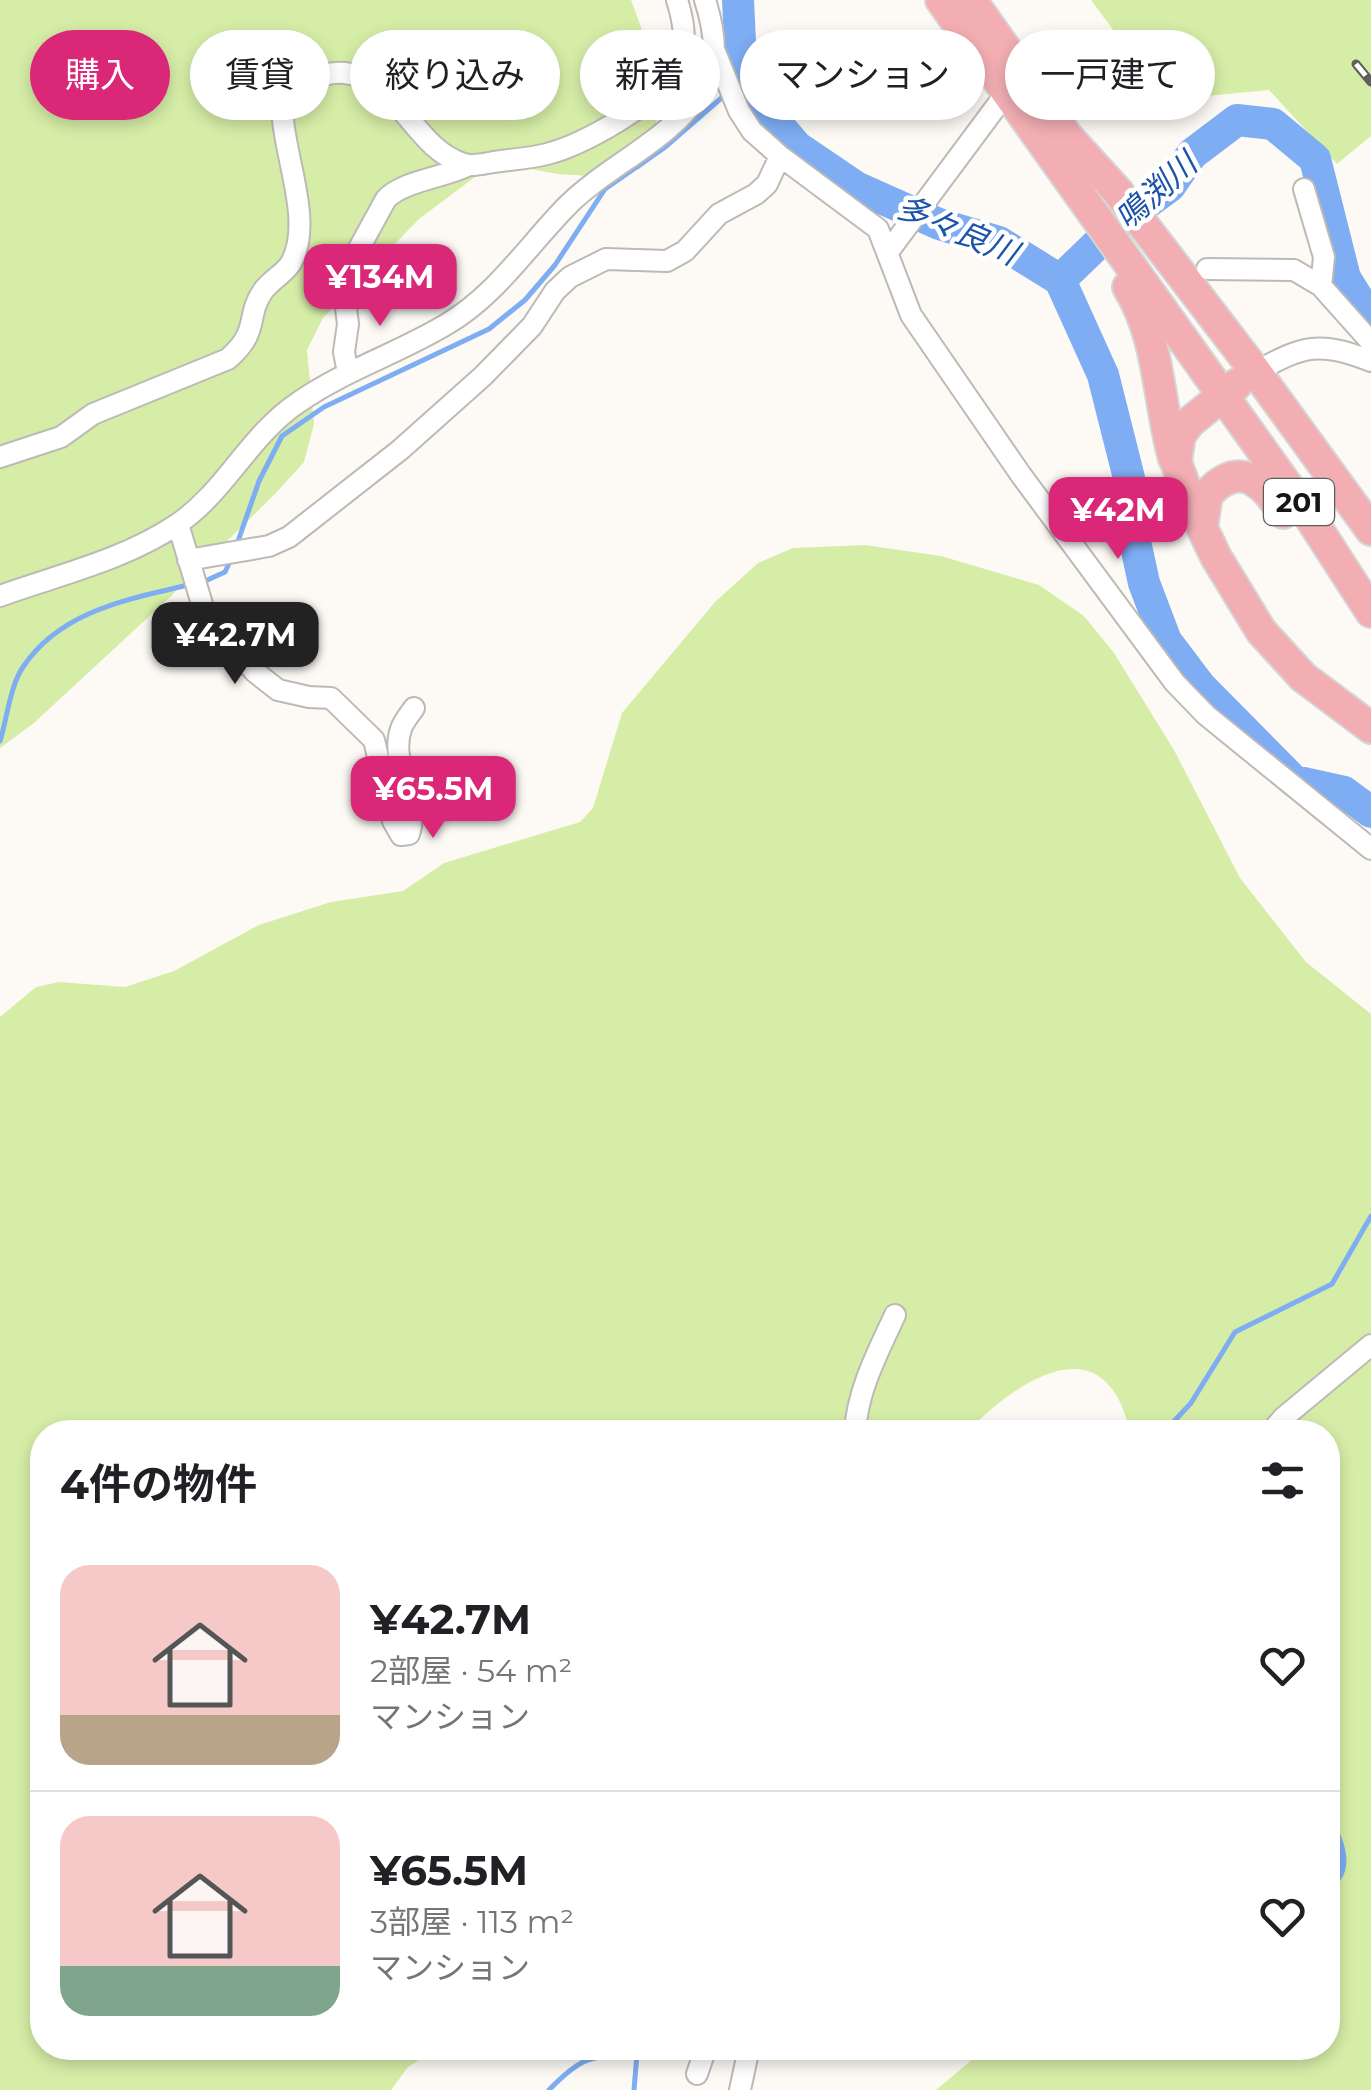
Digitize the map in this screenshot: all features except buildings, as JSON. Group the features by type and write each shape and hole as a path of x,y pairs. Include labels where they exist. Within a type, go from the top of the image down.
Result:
{"highway":[{"name":"201","path":"941,0 1005,73"},
{"name":"201","path":"971,0 1005,64"},
{"name":"201","path":"1043,120 1238,384 1311,519 1369,599"},
{"name":"201","path":"1050,120 1066,136 1107,202"},
{"name":"201","path":"1129,233 1238,384 1369,522"},
{"name":"201","path":"1129,233 1115,266 1140,306 1164,424 1202,528 1261,631 1304,677 1371,728"},
{"path":"1176,462 1180,434 1238,384"},
{"path":"1202,528 1207,494 1229,478 1246,476 1260,482 1302,543 1369,599"}],"street":[{"path":"348,373 344,352 348,324 346,272 377,214 395,190 467,166 548,154 645,105 674,74 686,40 677,0"},
{"path":"705,0 711,30"},
{"path":"720,64 752,130 780,156 878,228 910,316 1176,684 1206,714 1371,848"},
{"path":"0,457 61,437 93,414 228,358 242,346 250,334 263,291 289,266 300,238 282,108 305,83 342,72 366,78 385,93 418,134 467,166"},
{"path":"888,252 1005,99"},
{"path":"0,596 139,546 178,524 210,497 251,443 296,403 448,324 496,286 568,205 676,120"},
{"path":"188,560 269,546 289,538 400,450 483,376 532,326 570,277 606,259 667,261 685,250 718,214 767,184 780,156"},
{"path":"1304,189 1324,258 1321,286"},
{"path":"1207,269 1294,270 1321,286 1371,342"},
{"path":"1238,384 1304,348 1338,349 1371,362"},
{"path":"178,524 205,614 255,672 278,690 331,698 374,740 393,821 401,835 409,834 413,822 399,755 401,730 414,708"},
{"path":"856,1420 870,1370 895,1315"},
{"path":"1281,1420 1371,1345"},
{"path":"697,2074 702,2060"},
{"path":"740,2090 746,2060"}],"green space":[{"path":"0,0 631,0 642,30 580,30 580,120 656,120 655,156 640,169 610,177 557,174 510,165 483,171 419,219 323,318 307,350 314,424 304,462 170,597 34,723 0,748"},
{"path":"1091,0 1371,0 1371,136 1337,164 1269,90 1215,95 1215,30 1113,30"},
{"path":"865,545 941,556 1039,585 1084,616 1114,653 1174,750 1240,878 1306,962 1371,1014 1371,2090 936,2090 972,2060 1340,2060 1340,1420 1126,1420 1118,1398 1101,1378 1081,1370 1059,1371 1035,1380 980,1420 30,1420 30,2060 419,2060 408,2067 391,2090 0,2090 0,1017 36,987 59,982 125,987 174,971 259,925 331,902 403,891 444,863 580,822 593,808 622,713 715,602 758,563 793,548"}],"water":[{"path":"1340,1833 1346,1852 1340,1881"}],"waterway":[{"name":"多々良川","path":"738,0 742,83 797,147 856,187 939,224 999,242 1060,280 1103,375 1129,478 1134,537 1144,583 1166,641 1200,686 1294,781 1344,792 1371,812"},
{"path":"237,544 259,481 282,436 324,407 489,329 525,300 555,265 605,189 664,148 726,94"},
{"name":"鳴渕川","path":"1060,280 1118,224 1170,186 1192,154 1237,120 1273,124 1315,159 1345,278 1371,320"},
{"path":"203,582 225,572 231,559"},
{"path":"0,741 23,667 57,632 98,610 192,584"},
{"path":"1175,1420 1191,1403 1235,1332 1332,1284 1371,1216"},
{"path":"549,2090 570,2070 588,2060"},
{"path":"634,2090 636,2060"}],"railway":[{"path":"1356,64 1371,82"}]}
